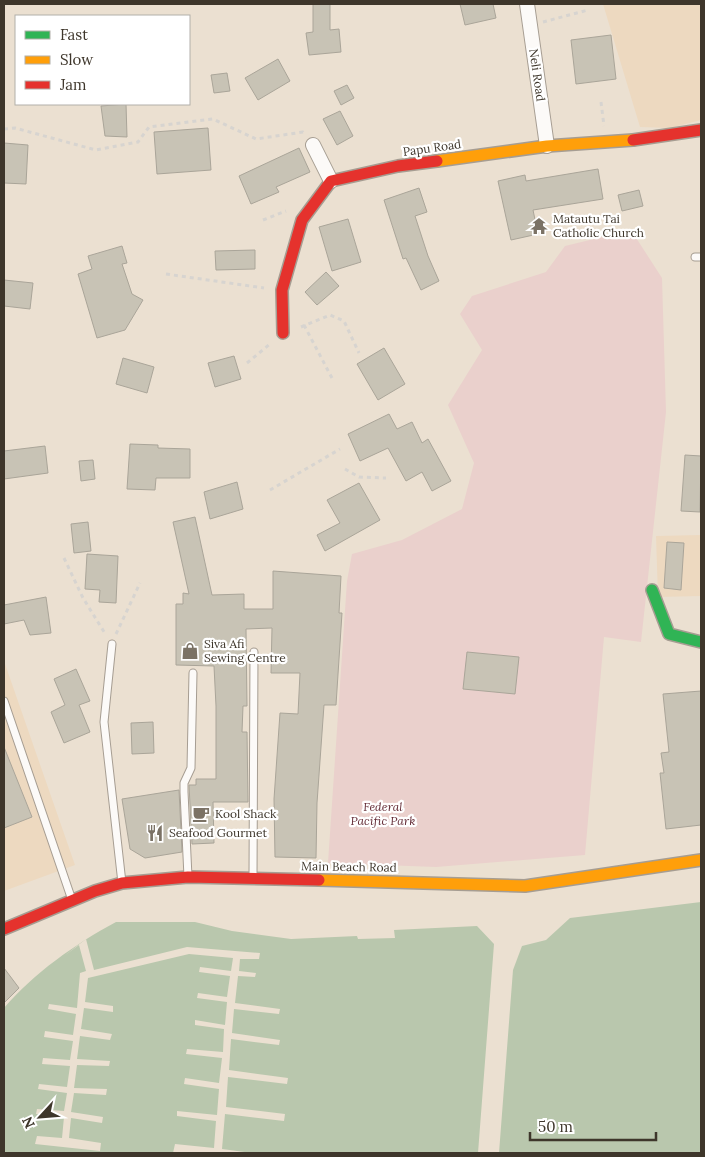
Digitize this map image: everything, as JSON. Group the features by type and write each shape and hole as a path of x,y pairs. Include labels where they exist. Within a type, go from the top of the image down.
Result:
{"main road":[{"name":"Papu Road","path":"331,181 398,166 547,146 646,139 701,130"},
{"path":"284,333 282,290 302,220 331,181"},
{"path":"652,590 669,634 701,642"},
{"name":"Main Beach Road","path":"4,929 95,891 122,883 188,877 524,886 701,860"}],"street":[{"name":"Neli Road","path":"527,4 547,146"},
{"path":"313,145 331,181"}],"lane":[{"path":"112,644 104,722 122,883"},
{"path":"253,879 254,652"},
{"path":"188,877 184,784 191,768 193,673"},
{"path":"4,701 72,900"}],"path":[{"path":"530,25 588,10"},
{"path":"601,102 605,142"},
{"path":"4,129 14,128 96,150 138,142 149,127 213,119 256,139 303,132 313,145"},
{"path":"166,274 282,290"},
{"path":"247,363 284,333 330,314 344,321 359,352"},
{"path":"304,325 333,380"},
{"path":"270,490 340,449"},
{"path":"345,469 359,477 386,478"},
{"path":"64,558 83,598 112,644"},
{"path":"112,644 140,583"}],"shaded area":[{"path":"603,4 701,4 701,120 670,128 640,127"},
{"path":"701,535 701,596 658,597 656,536"},
{"path":"4,661 75,865 4,891"},
{"path":"701,902 701,1153 499,1153 513,970 522,946 546,940 570,918"},
{"path":"116,922 195,922 232,931 291,939 357,936 358,939 395,938 394,930 477,926 494,944 478,1153 4,1153 4,1008 28,983 56,960"}],"green space":[{"name":"Federal Pacific Park","path":"631,230 662,278 666,412 641,642 604,637 585,855 436,867 328,863 347,581 352,554 402,540 462,509 474,463 448,405 482,350 460,314 472,296 546,272 565,246"}],"pier":[{"path":"86,939 94,970 187,947 260,953 259,959 240,959 239,971 256,973 255,977 238,976 235,1003 280,1009 279,1014 234,1009 232,1033 280,1040 279,1045 231,1039 229,1070 288,1078 287,1084 228,1077 226,1107 285,1114 284,1121 225,1114 222,1149 252,1153 173,1153 175,1144 214,1148 216,1121 177,1116 177,1111 217,1115 219,1089 184,1084 185,1078 219,1083 222,1058 186,1054 187,1049 223,1052 224,1029 195,1025 195,1020 225,1025 227,1002 197,998 198,993 227,997 230,976 199,972 200,967 231,971 233,958 189,954 88,978 85,1002 113,1006 113,1012 84,1008 81,1029 112,1034 110,1040 80,1036 77,1059 110,1061 109,1066 77,1065 74,1088 107,1089 106,1095 74,1093 71,1112 103,1117 102,1123 71,1118 69,1138 101,1143 100,1151 35,1144 37,1136 62,1138 64,1117 36,1114 37,1109 64,1111 67,1093 38,1089 39,1084 67,1087 70,1066 42,1064 43,1058 70,1060 73,1041 44,1037 45,1031 73,1035 76,1014 48,1009 49,1004 77,1008 80,973 86,971 79,945 64,956"}],"building":[{"path":"313,4 330,4 330,30 339,29 341,52 309,55 306,33 313,32"},
{"path":"460,4 493,4 496,18 465,25"},
{"path":"611,35 616,79 576,84 571,40"},
{"path":"278,59 290,81 258,100 245,78"},
{"path":"227,73 230,91 214,93 211,75"},
{"path":"347,85 354,98 341,105 334,91"},
{"path":"126,105 127,137 105,136 101,106"},
{"path":"340,111 353,136 337,145 323,119"},
{"path":"208,128 211,170 157,174 154,132"},
{"path":"4,143 28,145 26,184 4,183"},
{"path":"299,148 310,172 276,187 279,192 251,204 239,176"},
{"path":"598,169 603,199 533,210 538,234 511,240 498,181 525,175 526,181"},
{"path":"419,188 427,212 415,216 428,256 439,281 421,290 406,258 403,259 384,200"},
{"path":"639,190 643,206 622,211 618,195"},
{"path":"348,219 361,262 332,271 319,227"},
{"path":"122,246 127,263 122,264 132,294 143,300 125,330 97,338 78,274 92,269 88,256"},
{"path":"255,250 255,269 216,270 215,251"},
{"path":"326,272 339,286 317,305 305,292"},
{"path":"4,280 33,283 30,309 4,306"},
{"path":"384,348 405,384 378,400 357,364"},
{"path":"234,356 241,379 215,387 208,363"},
{"path":"123,358 154,367 147,393 116,384"},
{"path":"389,414 397,429 412,422 422,443 428,439 451,481 432,491 422,472 406,481 388,448 360,461 348,434"},
{"path":"130,444 158,445 158,448 190,449 190,478 156,478 155,490 127,489"},
{"path":"45,446 48,473 4,479 4,451"},
{"path":"685,455 701,456 700,512 681,511"},
{"path":"93,460 95,479 81,481 79,461"},
{"path":"237,482 243,509 210,519 204,492"},
{"path":"359,483 380,520 325,551 317,535 340,523 327,500"},
{"path":"195,517 212,595 244,594 244,609 273,609 273,571 341,576 339,613 342,613 336,705 324,705 317,803 316,858 275,857 274,799 280,713 298,714 300,673 271,673 272,628 246,629 247,706 243,706 242,732 247,732 248,802 213,802 214,843 192,844 189,785 196,785 196,779 216,779 214,666 176,665 176,604 183,604 183,593 189,594 173,522"},
{"path":"88,522 91,551 74,553 71,524"},
{"path":"667,542 684,543 681,590 664,588"},
{"path":"87,554 118,556 116,603 99,602 100,590 85,589"},
{"path":"46,597 51,633 30,635 24,620 4,624 4,605"},
{"path":"467,652 519,657 515,694 463,689"},
{"path":"76,669 90,701 79,705 90,732 64,743 51,712 65,705 54,679"},
{"path":"701,691 701,825 666,829 660,773 664,773 661,753 669,752 663,694"},
{"path":"153,722 154,753 132,754 131,723"},
{"path":"4,747 32,817 4,828"},
{"name":"Seafood Gourmet","path":"179,790 182,852 145,858 130,849 122,799"},
{"path":"4,968 19,988 4,1003"}],"traffic: fast":[{"path":"652,590 669,634 701,642"}],"traffic: slow":[{"path":"437,161 547,146 633,140"},
{"path":"319,880 525,886 701,860"}],"traffic: jam":[{"path":"633,140 701,130"},
{"path":"283,333 282,290 302,220 331,181 398,166 437,161"},
{"path":"4,929 95,891 122,883 188,877 319,880"}],"place":[{"name":"Matautu Tai Catholic Church","path":"539,226"},
{"name":"Siva Afi Sewing Centre","path":"190,651"},
{"name":"Kool Shack","path":"201,814"},
{"name":"Seafood Gourmet","path":"155,833"}]}
